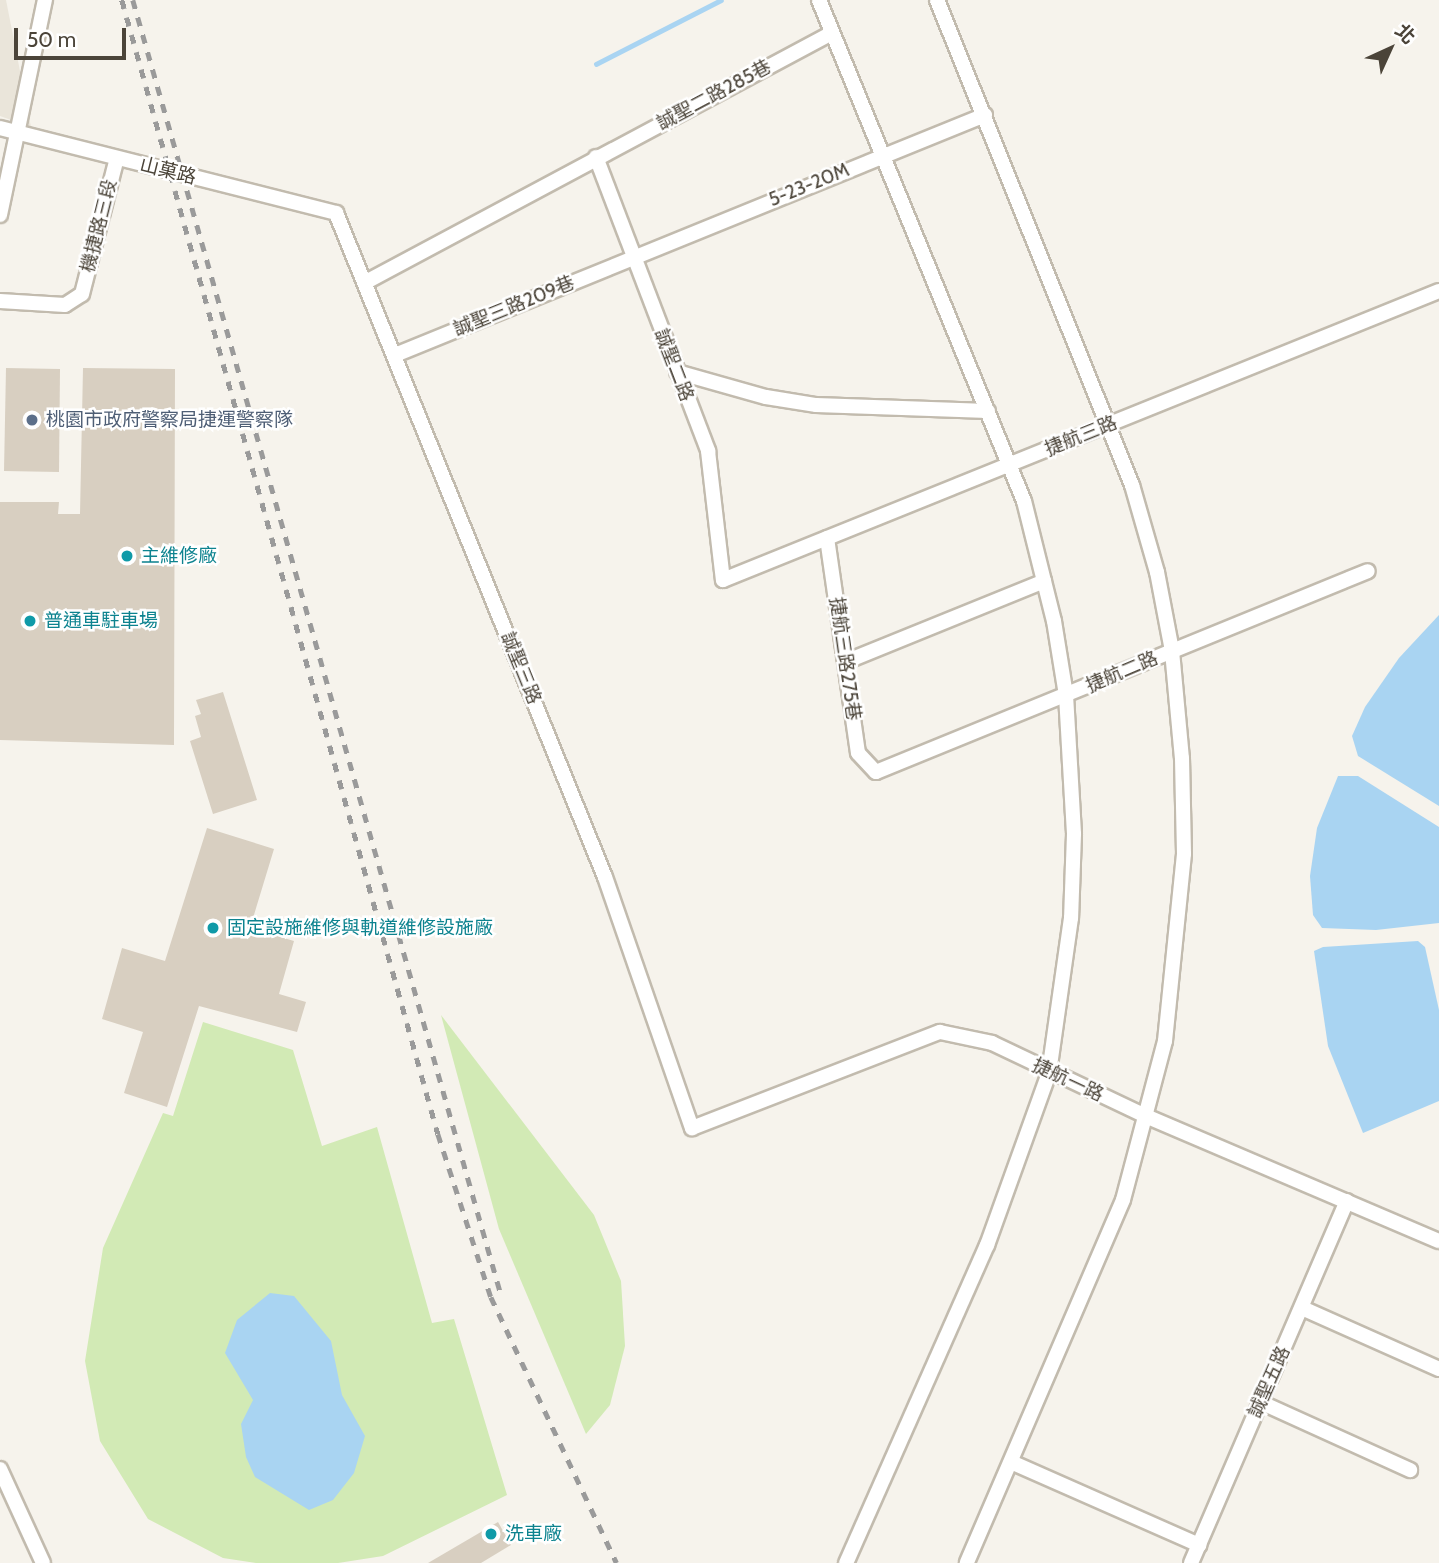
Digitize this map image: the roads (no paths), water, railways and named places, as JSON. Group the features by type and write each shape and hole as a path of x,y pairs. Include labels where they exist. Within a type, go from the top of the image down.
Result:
{"street":[{"path":"0,215 45,0"},
{"path":"819,0 1024,501 1044,581 1066,695 1074,834 1070,918 1049,1073 987,1245 846,1563"},
{"path":"937,0 1110,424 1157,572 1172,651 1182,758 1184,854 1165,1041 1149,1117 1094,1277 967,1563"},
{"name":"誠聖二路285巷","path":"366,282 832,33"},
{"name":"5-23-20M","path":"632,257 985,114"},
{"name":"山菓路","path":"0,128 336,213"},
{"name":"誠聖二路","path":"596,157 708,451 723,580"},
{"name":"機捷路三段","path":"0,301 65,305 82,294 117,158"},
{"name":"誠聖三路","path":"336,213 605,877 691,1128"},
{"name":"誠聖三路209巷","path":"395,355 632,257"},
{"name":"捷航三路","path":"723,580 1439,291"},
{"path":"677,372 766,397 816,405 988,411"},
{"name":"捷航三路275巷","path":"827,538 858,753 876,772"},
{"name":"捷航二路","path":"876,772 1368,571"},
{"path":"845,662 1044,581"},
{"name":"捷航一路","path":"691,1128 940,1032 992,1043 1049,1073 1439,1241"},
{"name":"誠聖五路","path":"1191,1563 1348,1201"},
{"path":"1302,1308 1439,1368"},
{"path":"1260,1402 1410,1470"},
{"path":"1011,1462 1199,1545"},
{"path":"0,1469 43,1563"}],"water":[{"path":"1439,615 1439,806 1358,756 1352,736 1365,707 1399,658"},
{"path":"1338,776 1358,776 1439,827 1439,923 1376,930 1322,928 1313,915 1310,876 1317,828"},
{"path":"1418,941 1425,947 1439,1010 1439,1101 1363,1133 1328,1046 1314,951 1323,947"},
{"path":"270,1293 294,1296 331,1341 342,1395 365,1436 354,1473 333,1500 309,1510 255,1477 246,1457 241,1424 253,1400 225,1353 237,1320"}],"waterway":[{"path":"596,64 721,0"}],"railway":[{"path":"122,0 438,1134 491,1297 617,1563"},
{"path":"133,0 500,1291"}],"place":[{"name":"桃園市政府警察局捷運警察隊","path":"32,420"},
{"name":"主維修廠","path":"127,556"},
{"name":"普通車駐車場","path":"30,621"},
{"name":"固定設施維修與軌道維修設施廠","path":"213,928"},
{"name":"洗車廠","path":"491,1534"}]}
